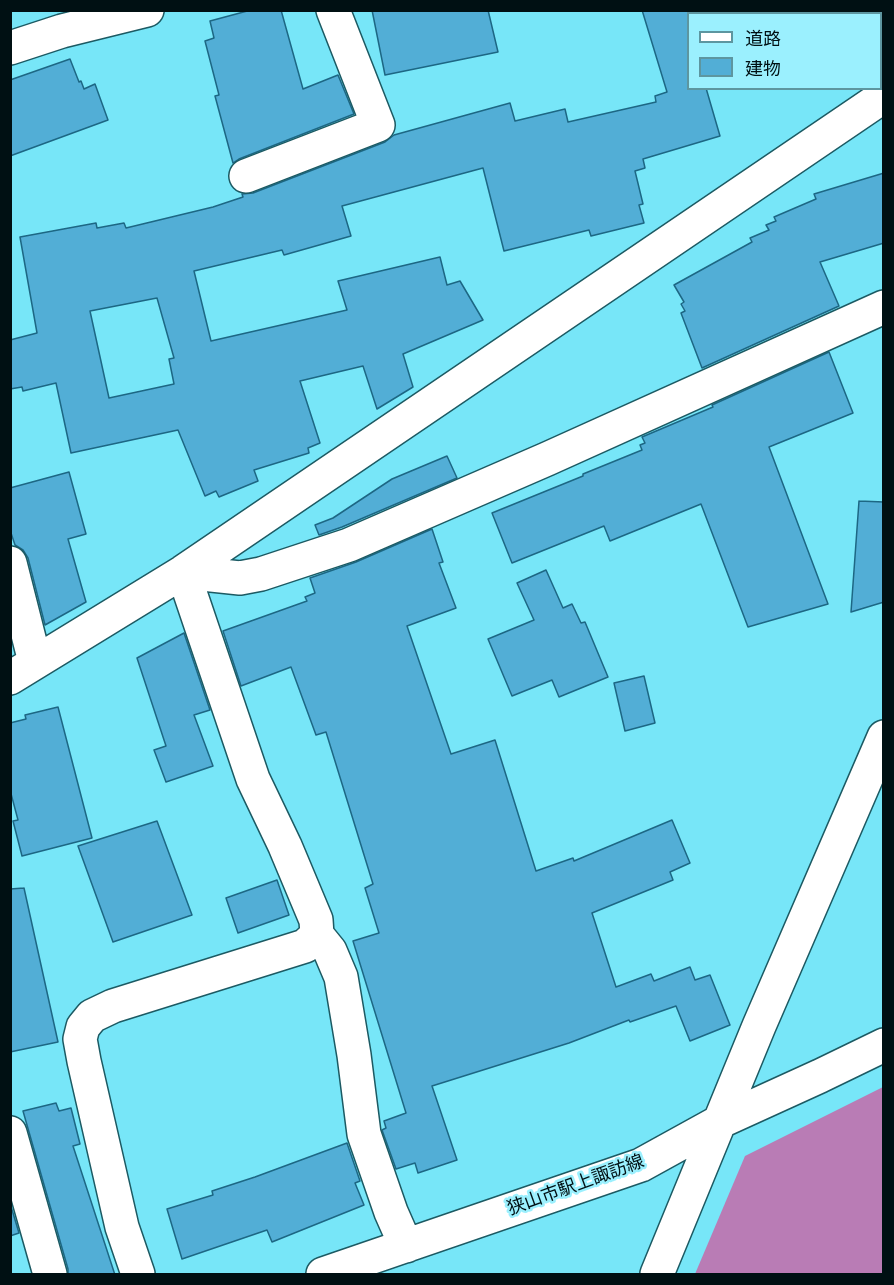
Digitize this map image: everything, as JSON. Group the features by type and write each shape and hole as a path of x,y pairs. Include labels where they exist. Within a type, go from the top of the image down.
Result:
{"street":[{"path":"10,48 56,21 147,10"},
{"path":"246,176 378,125 333,10"},
{"path":"10,562 23,670 183,572 884,96"},
{"path":"183,572 240,578 261,574 349,545 547,459 884,307"},
{"path":"183,572 253,779 285,846 316,920 317,935 330,951 341,977 364,1134 391,1212 406,1246"},
{"path":"657,1275 764,1015 884,737"},
{"path":"138,1275 122,1227 87,1072 80,1039 83,1027 92,1016 113,1006 304,946 317,935"},
{"name":"狭山市駅上諏訪線","path":"323,1275 641,1165 719,1122 884,1045"},
{"path":"10,1133 50,1275"}],"shaded area":[{"path":"883,1087 883,1274 695,1274 745,1156"}],"building":[{"path":"251,10 281,10 303,89 338,75 354,114 233,163 215,96 219,95 205,41 214,38 210,21"},
{"path":"372,10 488,10 498,52 385,75"},
{"path":"642,10 688,10 687,90 707,90 720,136 643,159 645,168 635,171 643,204 639,205 644,223 591,236 589,230 504,251 483,168 342,206 351,236 284,255 282,250 194,271 211,341 347,310 338,281 440,257 447,285 460,281 483,320 403,354 413,387 377,409 363,366 300,381 320,443 308,448 309,453 254,470 258,481 219,497 216,491 205,496 178,430 71,453 56,383 23,391 22,387 10,389 10,340 37,333 20,237 96,223 97,228 124,223 126,228 213,207 243,197 242,194 253,193 385,142 394,135 510,103 515,121 565,109 568,122 656,102 655,96 667,92","holes":["157,298 174,358 169,359 174,384 109,398 90,311"]},
{"path":"70,59 84,89 95,84 108,120 10,156 10,80"},
{"path":"884,173 884,243 820,262 839,306 702,368 681,313 685,311 681,304 684,302 674,285 752,242 750,238 769,230 766,225 776,221 774,217 816,199 814,194"},
{"path":"829,352 853,413 769,447 828,604 748,627 701,504 610,541 604,526 512,563 492,513 642,450 640,445 645,443 642,437 713,407 712,405"},
{"path":"447,456 457,478 319,535 315,525 333,518 392,479"},
{"path":"69,472 86,534 68,539 86,602 45,625 28,558 23,550 15,545 10,530 10,488"},
{"path":"859,501 884,502 884,602 851,612"},
{"path":"432,529 443,562 439,563 456,608 407,626 451,754 495,740 536,871 573,858 574,861 672,820 690,863 670,872 673,880 592,913 616,987 651,974 654,981 690,967 695,980 710,975 730,1025 690,1041 676,1006 630,1022 629,1020 569,1043 432,1086 457,1160 418,1173 415,1163 396,1169 382,1130 386,1128 384,1121 406,1113 353,941 379,933 365,888 373,884 326,732 316,735 291,667 241,686 223,631 307,601 305,597 315,593 310,578 356,562"},
{"path":"546,570 563,608 572,604 581,623 585,622 608,677 559,697 552,680 512,696 488,639 534,620 517,583"},
{"path":"184,633 210,710 194,715 213,766 166,782 154,750 166,746 137,658"},
{"path":"644,676 655,723 625,731 614,683"},
{"path":"58,707 92,838 22,856 13,821 18,820 10,790 10,723 26,719 25,715"},
{"path":"157,821 192,915 113,942 78,846"},
{"path":"277,880 289,915 238,933 226,898"},
{"path":"24,888 58,1042 10,1052 10,889"},
{"path":"56,1103 59,1111 71,1108 80,1144 73,1146 115,1275 68,1275 23,1111"},
{"path":"347,1143 360,1181 355,1183 364,1205 272,1242 267,1230 182,1259 167,1209 213,1195 212,1191"},
{"path":"10,1203 19,1233 10,1236"}]}
